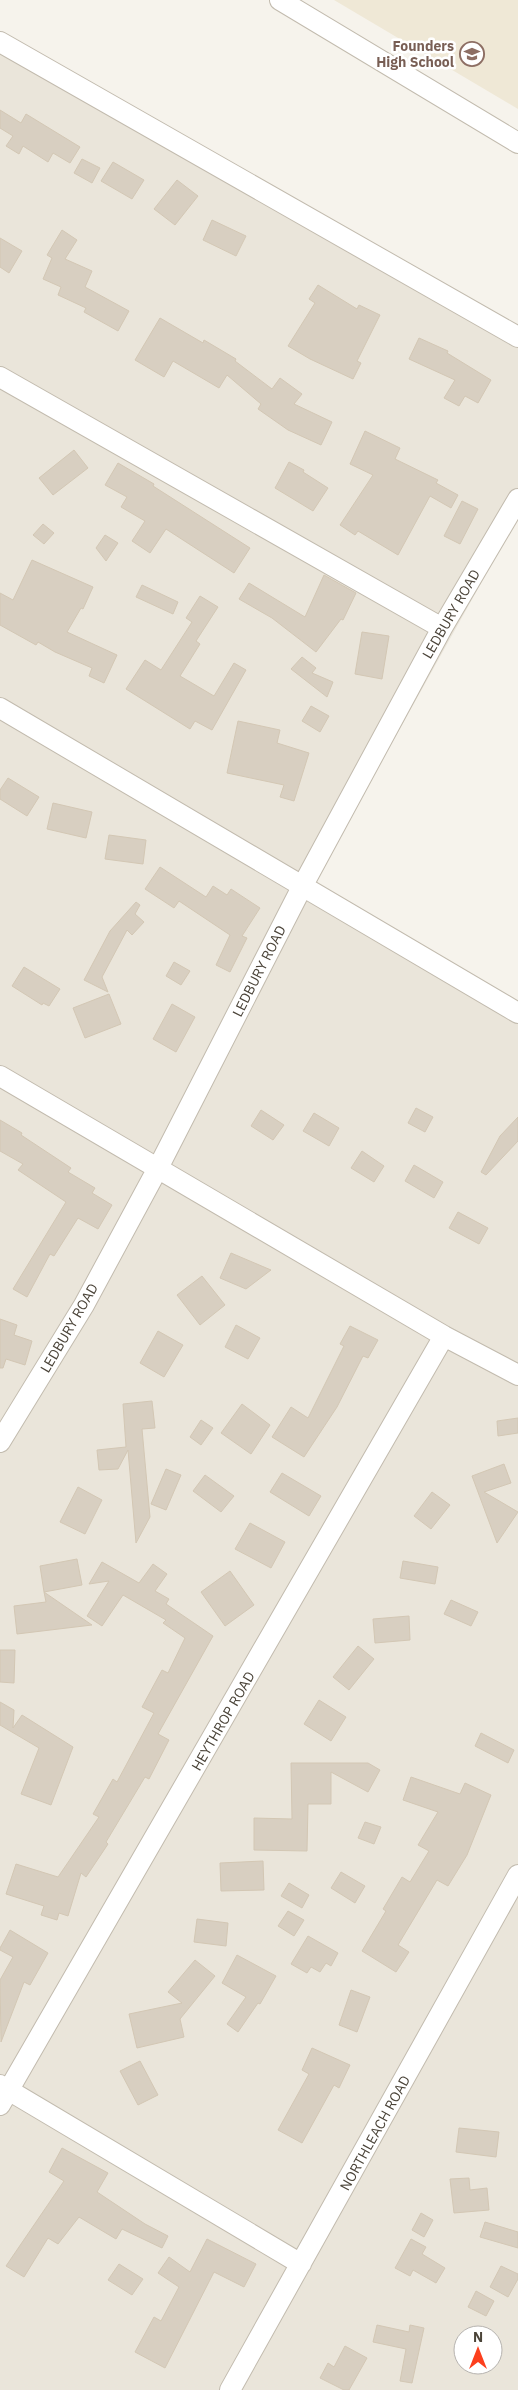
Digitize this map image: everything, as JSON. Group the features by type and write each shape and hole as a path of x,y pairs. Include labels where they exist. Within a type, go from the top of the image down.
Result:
{"street":[{"path":"280,0 518,144"},
{"path":"0,42 518,337"},
{"path":"0,377 442,628"},
{"name":"LEDBURY ROAD","path":"2,1433 84,1305 158,1168 303,885 442,628 518,499"},
{"path":"0,708 518,1013"},
{"path":"0,1076 444,1336 518,1375"},
{"name":"HEYTHROP ROAD","path":"3,2093 444,1336"},
{"name":"NORTHLEACH ROAD","path":"230,2390 518,1875"},
{"path":"3,2093 301,2264"}],"shaded area":[{"name":"Founders High School","path":"334,0 518,0 518,109"},
{"path":"0,35 518,336 518,517 310,890 518,1009 518,2390 0,2390"}],"building":[{"path":"0,110 21,123 26,114 80,147 70,163 53,153 48,162 23,146 19,154 6,146 13,136 0,128"},
{"path":"82,159 100,168 92,183 74,173"},
{"path":"113,162 144,180 132,199 101,181"},
{"path":"177,180 198,196 175,225 154,209"},
{"path":"212,220 246,236 236,256 203,240"},
{"path":"62,230 77,240 65,259 92,271 85,287 129,311 118,331 84,312 86,308 58,295 61,287 43,279 52,258 47,255"},
{"path":"0,238 22,251 9,273 0,267"},
{"path":"318,285 357,309 359,305 380,315 357,361 361,363 353,379 310,359 288,346 315,303 309,299"},
{"path":"160,318 203,343 204,340 236,359 235,361 272,389 280,378 302,394 294,404 332,422 321,445 288,430 258,409 261,404 227,375 219,388 173,361 164,377 135,360"},
{"path":"419,338 448,351 447,353 491,380 478,403 465,396 459,406 444,398 455,380 409,359"},
{"path":"365,431 400,448 395,459 438,480 436,483 458,495 451,508 430,496 398,555 358,531 355,535 340,525 373,475 350,464"},
{"path":"74,450 88,468 53,495 39,478"},
{"path":"289,462 304,470 303,472 328,488 313,511 275,488"},
{"path":"118,463 154,484 153,486 250,548 234,573 166,529 150,553 132,541 145,521 121,507 127,497 105,485"},
{"path":"462,501 478,509 460,544 444,536"},
{"path":"43,524 54,533 44,544 33,535"},
{"path":"105,535 118,543 106,561 96,548"},
{"path":"32,560 93,587 83,609 81,608 67,632 117,655 104,683 89,676 92,668 55,652 38,642 36,645 0,625 0,593 13,600"},
{"path":"324,575 356,593 343,620 341,619 316,652 272,618 239,599 249,583 305,617"},
{"path":"142,585 178,602 173,614 136,597"},
{"path":"200,596 218,607 196,641 200,644 180,676 214,696 234,663 246,670 212,730 195,721 190,729 126,689 145,660 161,670 192,622 186,618"},
{"path":"362,632 389,636 382,679 355,674"},
{"path":"302,657 316,668 312,673 333,682 327,697 291,669"},
{"path":"311,706 329,716 320,732 302,721"},
{"path":"238,721 280,730 277,743 309,753 294,801 280,797 284,785 227,773"},
{"path":"8,778 39,797 27,816 0,799 0,790"},
{"path":"53,803 92,812 86,838 47,829"},
{"path":"109,835 146,840 143,864 105,859"},
{"path":"160,867 206,897 213,886 227,895 231,889 260,908 242,936 247,938 230,972 216,965 230,935 179,901 174,908 145,889"},
{"path":"136,902 140,905 135,914 144,922 132,935 127,930 102,977 108,992 84,980 110,931"},
{"path":"174,962 190,971 181,985 166,976"},
{"path":"24,967 60,989 49,1006 43,1003 42,1005 12,986"},
{"path":"109,994 121,1024 85,1038 73,1008"},
{"path":"172,1004 195,1017 176,1052 153,1039"},
{"path":"416,1108 433,1117 425,1132 408,1123"},
{"path":"261,1110 284,1125 273,1140 251,1126"},
{"path":"314,1113 339,1128 329,1146 303,1131"},
{"path":"518,1117 518,1141 486,1175 481,1172 500,1136"},
{"path":"0,1120 22,1133 21,1135 71,1168 68,1172 95,1188 92,1193 112,1205 98,1229 78,1218 54,1256 50,1254 27,1297 13,1289 66,1202 18,1170 23,1164 0,1151"},
{"path":"362,1151 384,1166 374,1182 351,1168"},
{"path":"414,1165 443,1182 434,1198 405,1181"},
{"path":"458,1212 488,1228 479,1244 449,1228"},
{"path":"231,1253 271,1270 246,1289 220,1278"},
{"path":"202,1276 225,1305 200,1325 177,1295"},
{"path":"0,1319 17,1325 14,1335 32,1341 25,1365 6,1359 3,1368 0,1368"},
{"path":"236,1325 260,1338 248,1359 225,1347"},
{"path":"350,1326 378,1340 368,1358 363,1356 337,1407 304,1457 272,1437 291,1407 308,1418 344,1346 340,1344"},
{"path":"158,1331 183,1345 164,1377 140,1363"},
{"path":"152,1401 155,1428 142,1429 150,1517 136,1543 128,1450 118,1469 99,1470 97,1450 126,1447 123,1404"},
{"path":"242,1404 270,1425 251,1454 221,1433"},
{"path":"518,1418 518,1433 498,1436 497,1421"},
{"path":"201,1420 213,1428 201,1445 190,1437"},
{"path":"504,1464 511,1483 484,1492 518,1512 497,1543 472,1476"},
{"path":"166,1469 181,1475 166,1510 151,1504"},
{"path":"282,1473 321,1496 309,1516 270,1492"},
{"path":"205,1475 234,1496 221,1512 193,1491"},
{"path":"78,1487 102,1500 85,1534 60,1522"},
{"path":"432,1492 450,1505 431,1529 414,1516"},
{"path":"250,1523 285,1542 271,1568 235,1549"},
{"path":"77,1559 82,1585 44,1592 40,1566"},
{"path":"403,1561 438,1567 435,1584 400,1578"},
{"path":"102,1562 139,1583 153,1564 167,1574 155,1591 169,1599 166,1604 213,1636 158,1734 169,1740 149,1779 145,1777 106,1842 108,1844 86,1877 81,1873 68,1916 59,1913 57,1920 41,1915 44,1906 6,1894 16,1864 58,1877 99,1817 93,1814 113,1779 117,1782 154,1713 142,1707 162,1670 168,1673 185,1638 163,1623 166,1620 123,1595 102,1626 87,1616 109,1581 89,1584"},
{"path":"230,1571 254,1605 225,1626 201,1592"},
{"path":"44,1592 92,1625 17,1634 14,1606 46,1602"},
{"path":"451,1600 478,1612 471,1626 444,1614"},
{"path":"409,1616 410,1640 375,1643 373,1619"},
{"path":"358,1646 374,1659 349,1690 333,1677"},
{"path":"0,1650 15,1650 14,1683 0,1682"},
{"path":"319,1700 346,1717 331,1741 304,1724"},
{"path":"0,1702 14,1710 13,1728 22,1715 73,1747 51,1805 21,1794 39,1748 0,1725"},
{"path":"481,1733 514,1750 508,1763 475,1746"},
{"path":"291,1763 368,1763 380,1770 368,1792 331,1772 331,1804 308,1804 307,1851 254,1850 254,1818 292,1819"},
{"path":"411,1777 460,1794 465,1783 491,1795 467,1855 448,1886 437,1880 398,1945 409,1952 396,1972 362,1951 386,1911 383,1909 402,1877 410,1882 429,1851 418,1845 438,1812 403,1800"},
{"path":"365,1822 381,1827 374,1844 358,1838"},
{"path":"263,1861 264,1890 221,1891 220,1863"},
{"path":"341,1872 365,1886 355,1903 331,1888"},
{"path":"289,1883 309,1895 302,1908 281,1896"},
{"path":"288,1911 304,1920 294,1936 278,1926"},
{"path":"197,1919 228,1923 226,1946 194,1942"},
{"path":"10,1930 48,1953 30,1985 24,1982 1,2042 0,1980 13,1957 0,1950 0,1948"},
{"path":"308,1936 338,1953 331,1966 326,1963 320,1972 311,1967 307,1973 291,1964"},
{"path":"237,1955 276,1976 260,2004 258,2003 238,2032 227,2024 246,1997 222,1983"},
{"path":"195,1960 215,1976 180,2019 184,2037 137,2048 129,2014 182,2003 168,1992"},
{"path":"351,1990 370,1997 357,2032 339,2025"},
{"path":"312,2048 350,2065 339,2088 334,2085 302,2143 278,2130 309,2074 302,2070"},
{"path":"140,2061 158,2095 138,2105 120,2071"},
{"path":"459,2128 499,2132 496,2157 456,2152"},
{"path":"62,2148 108,2173 97,2192 145,2224 168,2236 162,2248 122,2229 116,2239 79,2217 58,2244 48,2238 24,2277 6,2266 64,2181 49,2172"},
{"path":"469,2178 470,2190 487,2188 489,2210 454,2213 450,2179"},
{"path":"421,2213 433,2220 424,2237 412,2230"},
{"path":"485,2222 518,2232 518,2248 480,2237"},
{"path":"207,2239 256,2264 244,2287 214,2272 165,2368 135,2352 154,2317 161,2321 179,2287 158,2273 169,2257 190,2272"},
{"path":"411,2239 426,2247 422,2254 445,2268 436,2283 413,2270 410,2276 395,2268"},
{"path":"119,2264 143,2279 132,2295 108,2280"},
{"path":"501,2266 518,2274 518,2279 508,2297 490,2287"},
{"path":"476,2291 494,2301 486,2316 468,2307"},
{"path":"377,2325 409,2332 410,2325 424,2328 412,2383 400,2381 406,2349 373,2342"},
{"path":"345,2346 367,2358 349,2390 344,2390 320,2378 328,2363 334,2367"}],"place":[{"name":"Founders High School","path":"472,54"}]}
